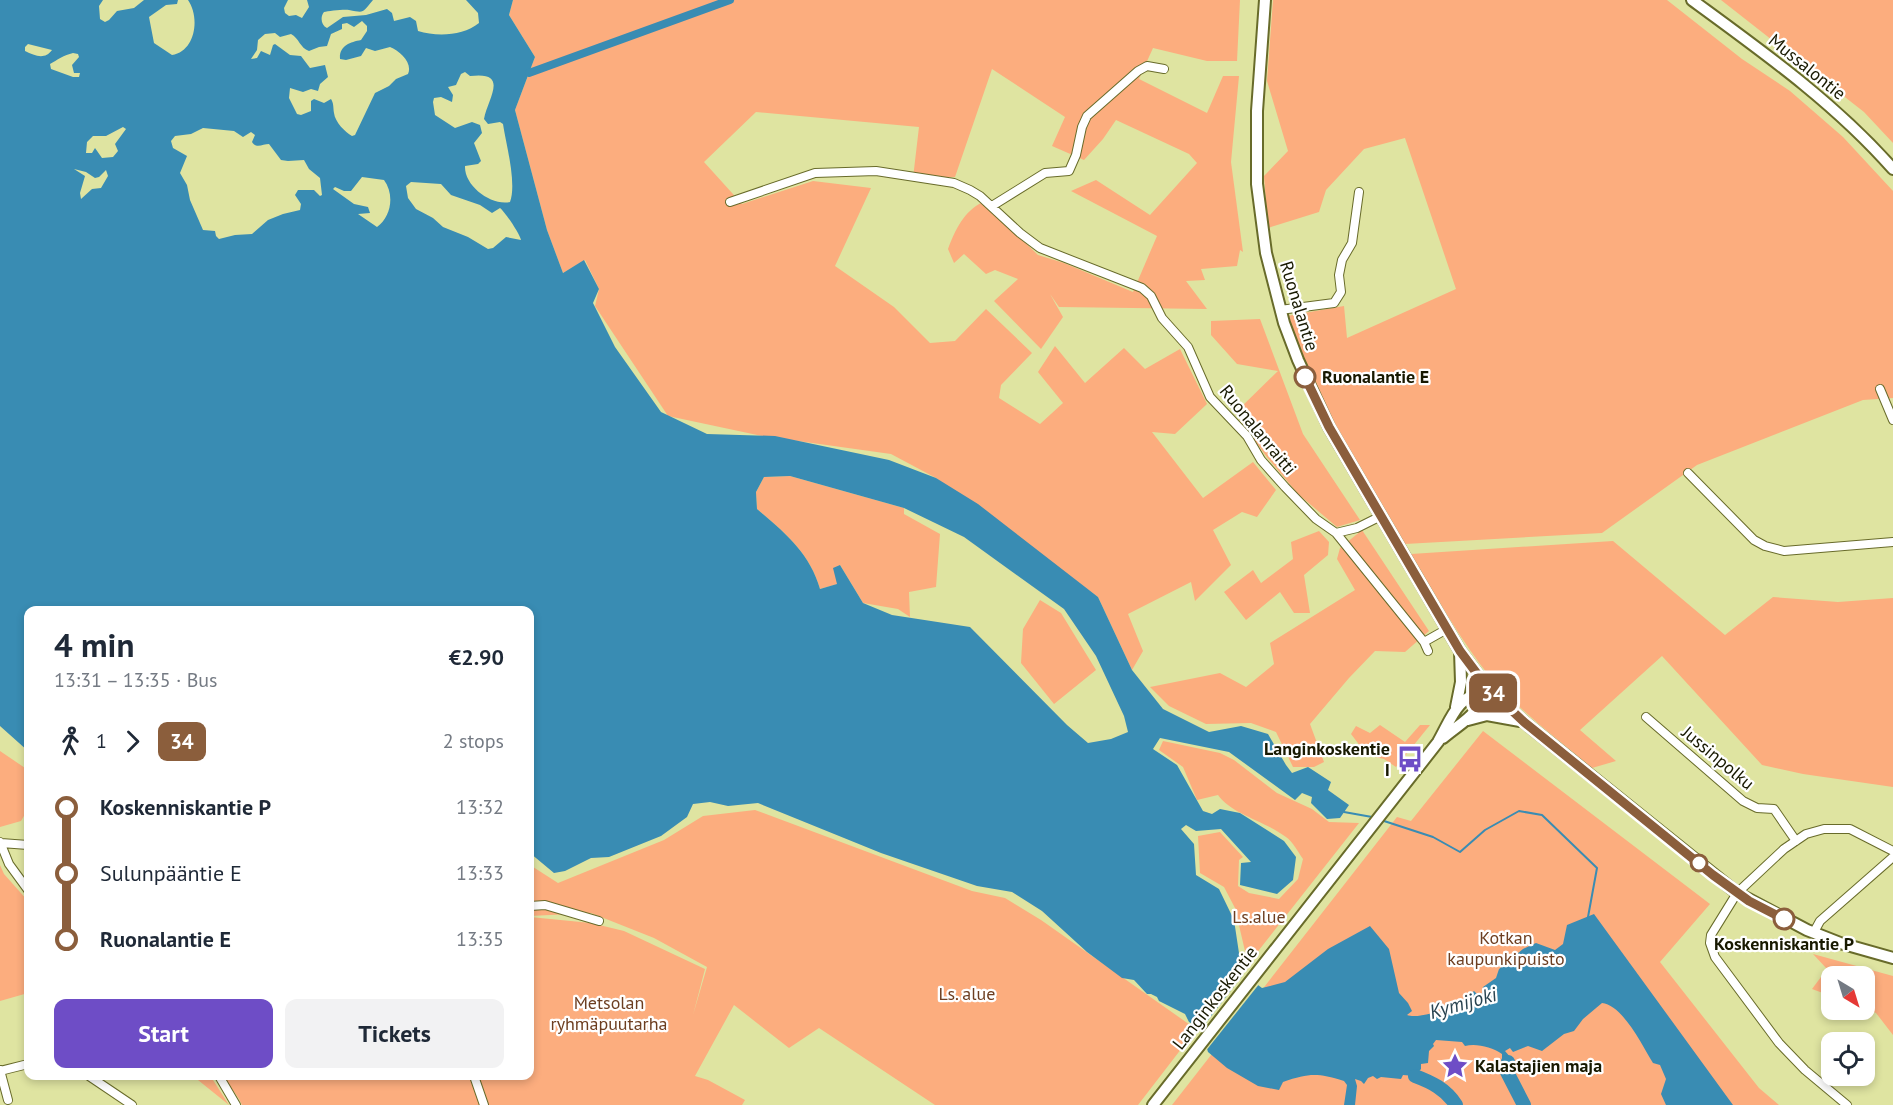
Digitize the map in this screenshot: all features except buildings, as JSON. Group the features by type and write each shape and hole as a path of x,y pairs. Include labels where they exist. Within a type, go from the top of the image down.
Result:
{"street":[{"name":"Ruonalantie","path":"1265,0 1257,111 1257,184 1266,253 1280,310 1312,394 1460,651 1487,687 1524,722 1737,893 1784,919 1814,932 1893,958"},
{"name":"Mussalontie","path":"1692,0 1822,99 1893,169"},
{"path":"992,206 1046,172 1069,171 1087,116 1138,71 1147,66 1164,69"},
{"name":"Ruonalanraitti","path":"730,202 815,173 876,171 954,183 970,190 992,206 1020,233 1040,248 1142,288 1151,296 1162,318 1188,347 1210,397 1247,436 1260,460 1285,488 1316,519 1336,533 1424,642 1428,651"},
{"path":"1280,310 1334,303 1341,292 1339,275 1342,260 1352,243 1359,192"},
{"path":"1880,389 1893,420"},
{"path":"1688,473 1754,540 1765,546 1784,550 1893,542"},
{"path":"1336,533 1357,528 1381,516"},
{"path":"1424,642 1447,629"},
{"name":"Ruonalantie","path":"1455,708 1461,682 1460,651"},
{"name":"Langinkoskentie","path":"1153,1105 1438,742 1455,708 1465,698 1487,687"},
{"name":"Langinkoskentie","path":"1438,742 1480,707 1487,687"},
{"path":"1463,723 1474,717 1487,715 1524,722"},
{"name":"Jussinpolku","path":"1646,717 1743,801 1757,808 1774,810 1796,841"},
{"path":"1847,1105 1805,1070 1779,1043 1714,957 1710,943 1711,935 1737,893 1784,849 1806,834 1824,829 1850,829 1893,851"},
{"path":"24,845 0,842 9,864 24,885"},
{"path":"1814,932 1820,921 1893,857"},
{"path":"534,906 545,905 599,921"},
{"path":"8,1100 0,1071 24,1065"},
{"path":"94,1080 132,1105"},
{"path":"221,1080 236,1105"},
{"path":"475,1080 484,1105"}],"green space":[{"path":"513,0 1240,0 1237,61 1207,61 1153,48 1139,79 1207,113 1223,76 1239,76 1231,162 1243,252 1240,250 1237,266 1201,269 1205,280 1186,281 1207,309 1059,307 1050,294 1063,317 1041,349 994,301 1018,279 995,270 986,274 964,254 954,263 948,249 954,235 970,210 983,202 1038,255 1064,263 1133,292 1157,236 1071,191 1096,180 1150,215 1197,163 1189,154 1116,120 1084,160 1052,146 1065,117 992,69 955,177 913,178 919,127 756,112 704,162 742,204 813,181 871,188 835,266 894,307 930,343 955,341 986,309 1032,353 1001,385 999,398 1040,424 1063,403 1038,372 1055,346 1085,383 1124,348 1145,369 1180,349 1207,404 1175,434 1152,432 1203,498 1253,462 1276,490 1257,517 1242,512 1213,530 1231,565 1195,601 1191,582 1128,614 1143,651 1132,670 1098,597 936,478 891,454 762,436 668,416 595,306 599,289 585,260 563,273 547,230 515,110 535,57 509,15"},
{"path":"1273,0 1667,0 1742,59 1790,91 1843,137 1893,191 1893,398 1863,400 1697,465 1602,533 1405,544 1340,433 1311,375 1287,316 1344,306 1347,338 1456,289 1405,138 1364,149 1326,190 1319,212 1268,228 1264,176 1288,151 1267,81"},
{"path":"1721,0 1893,0 1893,143 1864,112"},
{"path":"1260,319 1303,434 1360,520 1337,527 1298,494 1266,456 1235,413 1278,371 1237,364 1211,335 1211,321"},
{"path":"790,476 904,508 904,514 940,534 936,587 909,592 910,617 898,609 863,603 840,565 838,584 820,589 816,576 803,554 757,509 756,492 764,477"},
{"path":"1362,530 1429,631 1405,652 1375,651 1310,724 1324,762 1314,767 1293,767 1276,732 1251,723 1206,724 1169,706 1150,687 1220,673 1246,687 1274,664 1270,643 1355,590 1337,559 1340,548"},
{"path":"1319,531 1329,542 1328,555 1304,575 1310,613 1294,613 1280,592 1246,620 1224,592 1253,570 1261,583 1293,559 1291,542"},
{"path":"1613,541 1725,635 1773,597 1838,602 1893,598 1893,787 1803,774 1762,765 1662,656 1580,730 1616,761 1592,768 1533,719 1492,679 1461,637 1411,554"},
{"path":"1040,600 1061,613 1096,670 1054,704 1021,663 1023,629"},
{"path":"1380,725 1405,742 1420,725 1430,725 1396,767 1384,759 1367,755 1351,734 1356,726 1370,733"},
{"name":"Kotkan kaupunkipuisto","path":"1483,731 1710,904 1660,962 1759,1088 1779,1105 1172,1105 1397,817 1411,821"},
{"name":"Ls.alue","path":"1163,741 1220,753 1234,760 1277,793 1312,809 1329,822 1359,823 1248,964 1235,908 1224,887 1200,873 1198,836 1220,832 1243,857 1239,860 1238,886 1249,893 1279,899 1298,879 1303,859 1286,837 1231,807 1218,795 1197,800 1183,767 1159,750"},
{"path":"0,751 24,767 24,816 21,821 0,827"},
{"path":"755,810 972,891 1005,898 1041,920 1193,1027 1195,1031 1138,1105 935,1105 819,1028 789,1048 734,1005 695,1076 708,1080 745,1100 742,1105 487,1105 479,1080 534,1080 534,917 591,923 624,931 705,969 693,1015 707,967 654,938 591,913 534,916 534,868 558,883 664,840 703,816"},
{"path":"0,865 4,874 24,896 24,994 0,1001"},
{"path":"1813,954 1857,966 1824,966"},
{"path":"1875,971 1893,976 1893,1035 1876,1013"},
{"path":"1821,977 1821,992 1812,989"},
{"path":"198,1080 213,1080 229,1105"},
{"path":"226,1080 473,1080 481,1105 242,1105"}],"water":[{"name":"Kymijoki","path":"0,0 103,0 99,6 100,19 105,22 117,11 134,8 144,0 178,0 177,4 166,5 149,17 154,43 172,55 186,47 194,32 194,15 188,0 288,0 284,8 285,13 302,18 309,7 307,0 373,0 361,12 344,10 324,12 322,23 327,28 343,17 366,15 387,9 392,13 394,21 410,17 416,21 418,31 441,35 465,31 479,23 478,13 466,0 513,0 509,15 535,57 515,110 547,230 563,273 584,260 599,289 593,303 615,347 661,412 707,434 775,436 889,460 936,478 978,504 1098,597 1132,670 1163,709 1209,732 1241,726 1268,734 1292,773 1308,767 1331,782 1328,790 1349,805 1340,818 1327,819 1311,803 1312,797 1302,793 1295,800 1229,752 1160,738 1153,749 1177,765 1203,811 1212,814 1220,809 1240,813 1284,841 1296,857 1293,880 1277,894 1240,885 1241,863 1251,862 1221,829 1196,831 1186,825 1181,829 1194,844 1196,875 1219,889 1234,920 1242,973 1262,988 1285,982 1328,949 1370,926 1389,949 1399,993 1412,1011 1407,1015 1417,1016 1450,1011 1474,991 1478,995 1482,994 1483,987 1496,978 1499,969 1523,949 1536,943 1555,950 1563,944 1567,925 1594,914 1733,1105 1666,1105 1661,1094 1666,1079 1660,1065 1653,1063 1625,1019 1610,1005 1602,1003 1583,1019 1574,1031 1564,1034 1542,1051 1528,1046 1513,1052 1510,1048 1505,1051 1511,1058 1508,1062 1502,1059 1502,1054 1489,1048 1479,1045 1465,1046 1462,1042 1436,1040 1429,1051 1428,1063 1421,1064 1421,1069 1415,1076 1403,1075 1401,1079 1381,1077 1377,1079 1373,1076 1368,1078 1364,1084 1355,1079 1357,1086 1355,1105 1344,1105 1347,1085 1344,1081 1327,1077 1314,1075 1292,1079 1283,1082 1279,1090 1258,1086 1227,1068 1208,1052 1201,1029 1189,1022 1185,1014 1159,1001 1157,997 1147,994 1134,980 1122,978 1087,952 1042,911 1012,892 977,886 881,853 758,803 728,806 710,802 693,804 687,817 661,836 609,857 591,858 565,871 554,873 534,856 534,606 24,606 24,747 0,726","holes":["362,21 367,26 367,31 361,40 349,43 343,48 340,59 346,60 361,56 366,48 375,51 390,47 405,58 409,70 408,74 375,93 355,135 352,136 336,120 331,99 324,103 314,99 311,101 311,111 301,115 297,114 289,98 290,88 303,92 311,89 318,91 320,84 328,77 325,65 310,68 301,56 290,55 275,44 270,55 261,51 257,58 251,59 257,50 258,40 265,34 275,33 280,37 291,34 309,51 327,46 331,34 342,29 342,24 347,23 354,27","28,44 52,50 46,55 36,56 25,51","73,53 78,54 79,57 72,65 74,73 80,73 79,77 51,69 50,64","465,72 470,76 490,78 493,82 492,95 484,119 488,124 500,122 503,124 512,174 510,202 487,198 469,181 465,166 478,164 481,161 474,143 482,133 480,125 472,122 455,128 435,115 434,98 441,97 452,102 453,95 448,87 456,85 461,74","123,127 126,129 115,144 118,151 113,157 102,158 95,148 92,153 86,153 87,142 93,136 106,136","203,128 234,131 243,137 251,132 255,135 252,142 254,144 258,146 269,144 281,160 304,160 309,169 320,178 322,195 320,196 314,190 298,190 295,195 301,204 300,210 268,220 252,234 219,239 215,231 203,230 190,200 187,185 180,173 187,156 173,148 171,141 175,136 191,134","74,169 86,172 95,178 106,170 108,176 101,188 92,189 81,199 80,193 85,176","362,177 384,180 390,192 390,205 382,223 377,227 358,214 370,213 368,207 354,204 333,189 335,187 351,191","411,182 441,184 451,195 480,205 492,213 500,208 512,223 521,240 506,237 493,248 488,249 468,237 443,227 433,218 416,209 408,198 406,186","790,476 904,508 964,537 1064,609 1096,656 1124,716 1128,732 1111,739 1088,743 1067,725 970,627 892,615 863,603 840,565 833,568 837,584 820,589 816,576 803,554 757,509 756,492 764,477"]}],"pier":[{"path":"1245,972 1260,983 1205,1052 1199,1032"}],"waterway":[{"path":"529,73 730,0"},
{"path":"1381,820 1433,837 1460,852 1485,830 1519,811 1542,815 1597,868 1588,917"},
{"path":"1344,812 1372,817"},
{"path":"1508,1062 1507,1072 1524,1105"},
{"path":"1415,1076 1438,1087 1456,1105"}],"bus line":[{"name":"34","path":"1305,377 1329,427 1460,651 1487,687 1524,722 1713,875 1749,901 1784,919"}],"place":[{"name":"Ruonalantie E","path":"1305,377"},
{"name":"Langinkoskentie I","path":"1410,759"},
{"name":"Koskenniskantie P","path":"1784,919"},
{"name":"Kalastajien maja","path":"1455,1066"}],"park label":[{"name":"Ls. alue","path":"967,994"},
{"name":"Metsolan ryhmäpuutarha","path":"609,1013"}]}
